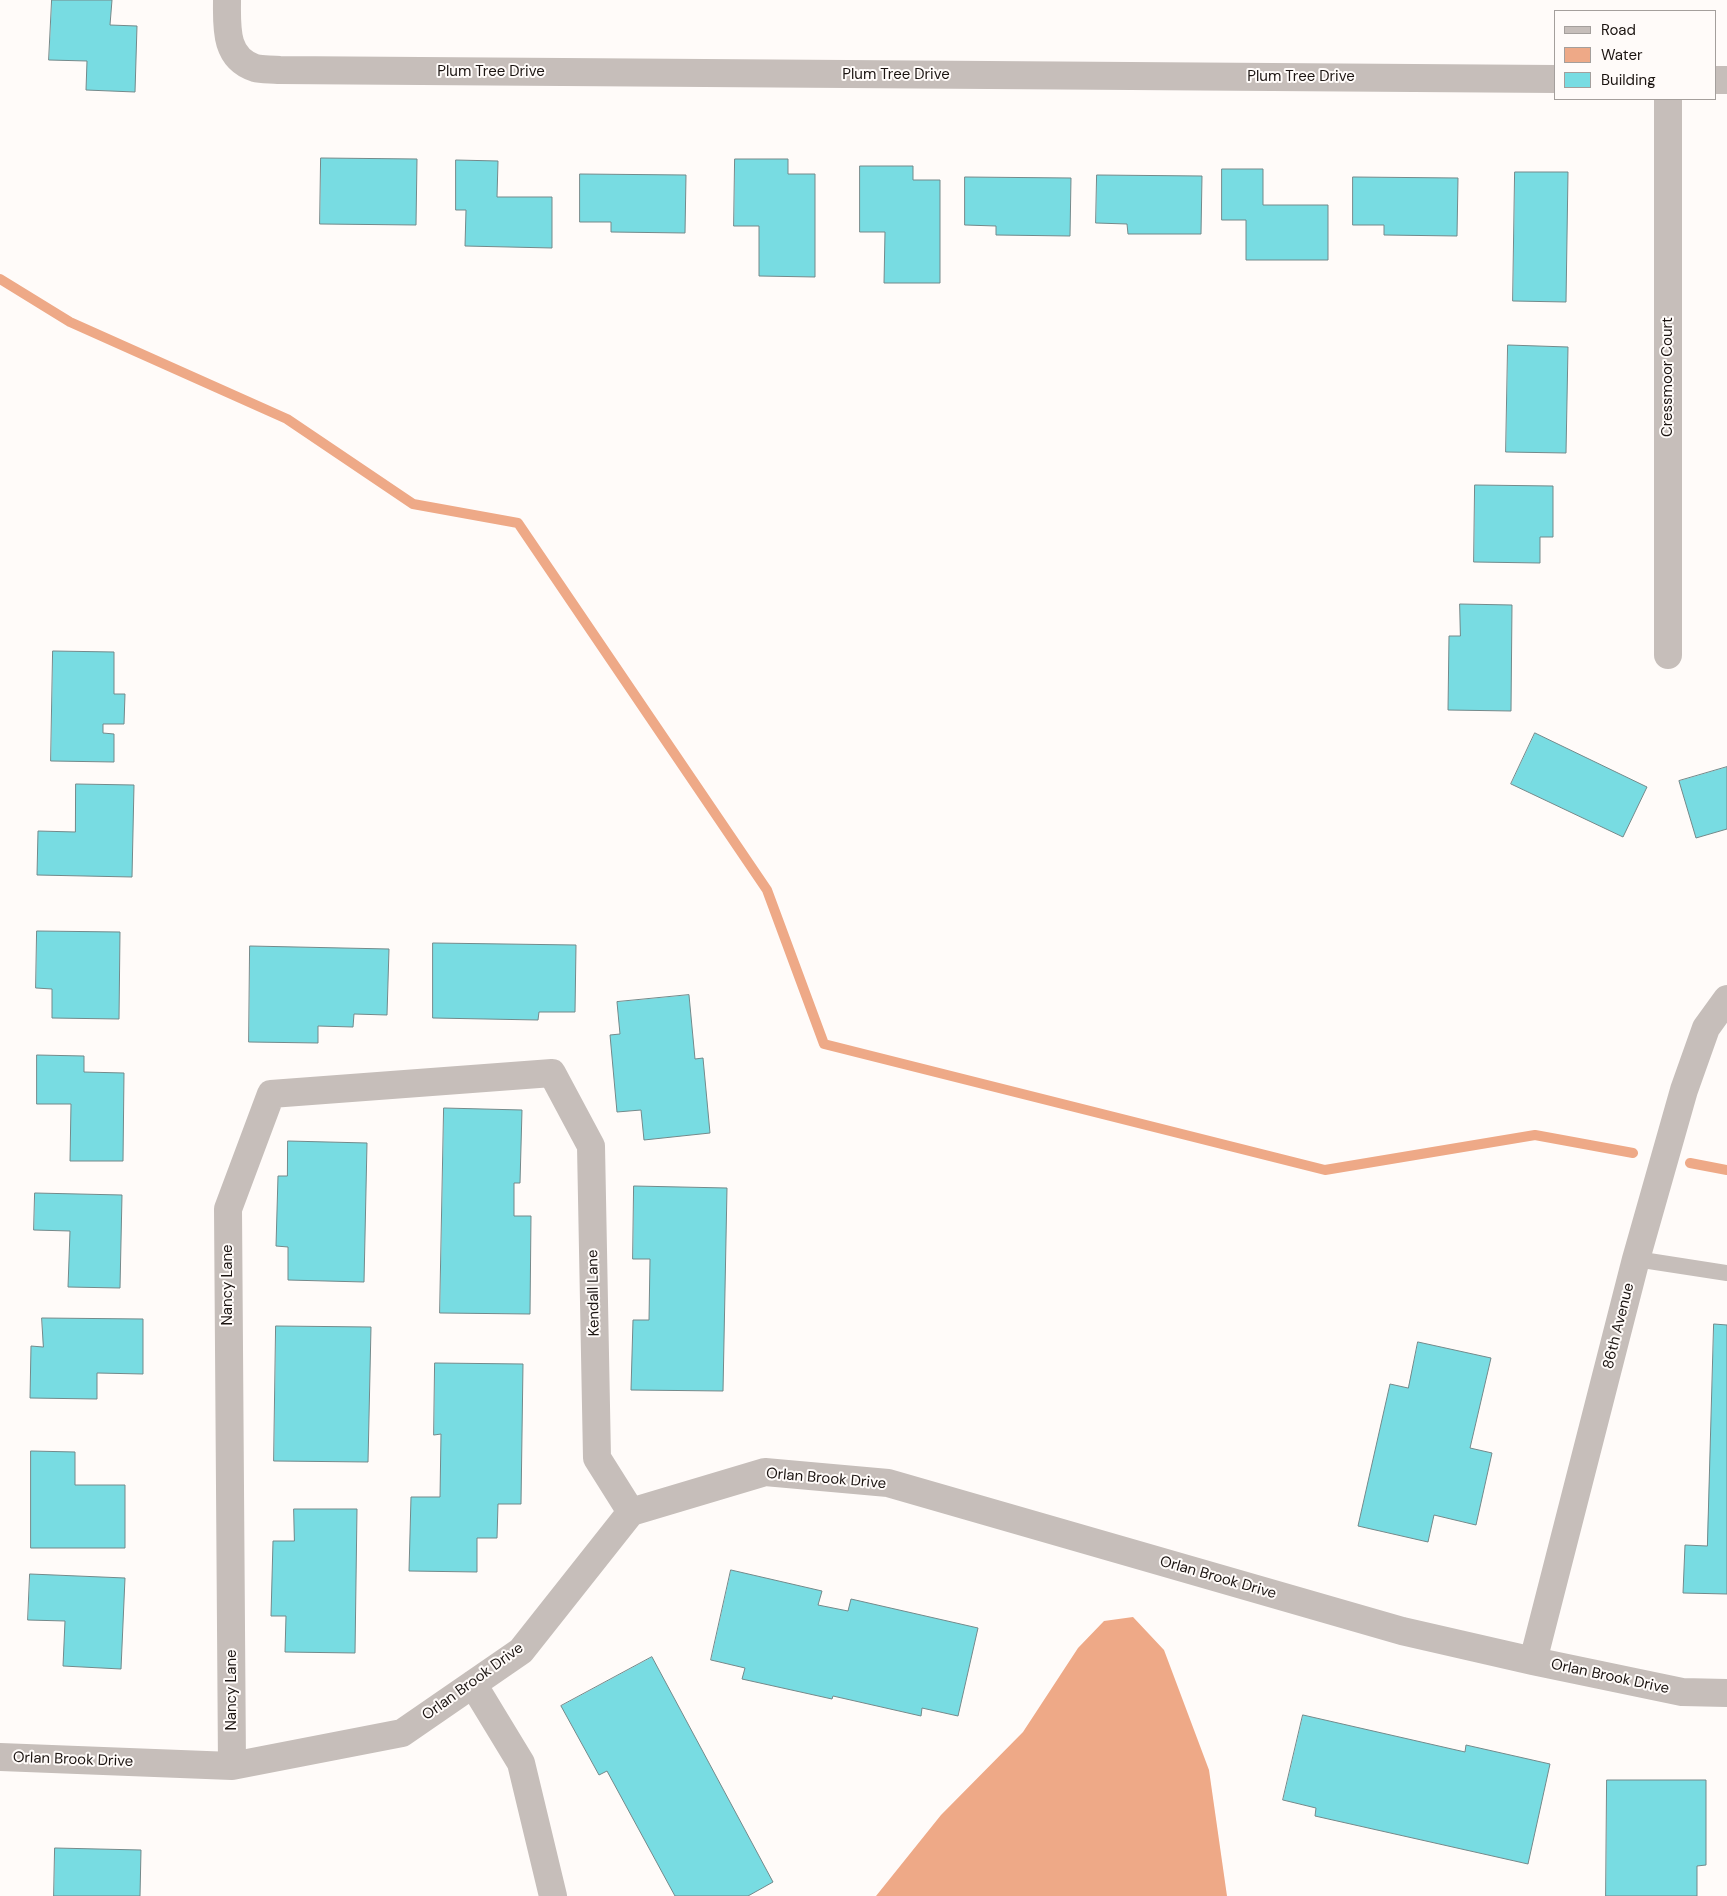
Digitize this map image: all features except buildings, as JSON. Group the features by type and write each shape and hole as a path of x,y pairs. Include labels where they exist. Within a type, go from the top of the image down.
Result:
{"street":[{"name":"Plum Tree Drive","path":"227,0 230,45 238,59 255,68 306,70 1554,79"},
{"name":"Cressmoor Court","path":"1668,100 1668,655"},
{"name":"86th Avenue","path":"1533,1661 1636,1260 1690,1072 1706,1028 1727,999"},
{"name":"Kendall Lane","path":"552,1073 591,1146 597,1458 631,1512"},
{"name":"Nancy Lane","path":"232,1766 228,1209 271,1094 552,1073"},
{"name":"Orlan Brook Drive","path":"0,1757 232,1766 402,1734 521,1651 631,1512 765,1472 888,1484 1402,1631 1682,1692 1727,1693"},
{"path":"473,1684 521,1763 554,1896"}],"lane":[{"path":"1636,1260 1727,1273"}],"water":[{"path":"1133,1617 1164,1650 1209,1770 1227,1896 876,1896 941,1815 1023,1732 1078,1648 1104,1621"}],"waterway":[{"path":"0,279 70,322 287,419 413,504 518,523 767,890 824,1044 1325,1170 1535,1135 1633,1153"},
{"path":"1690,1163 1727,1170"}]}
